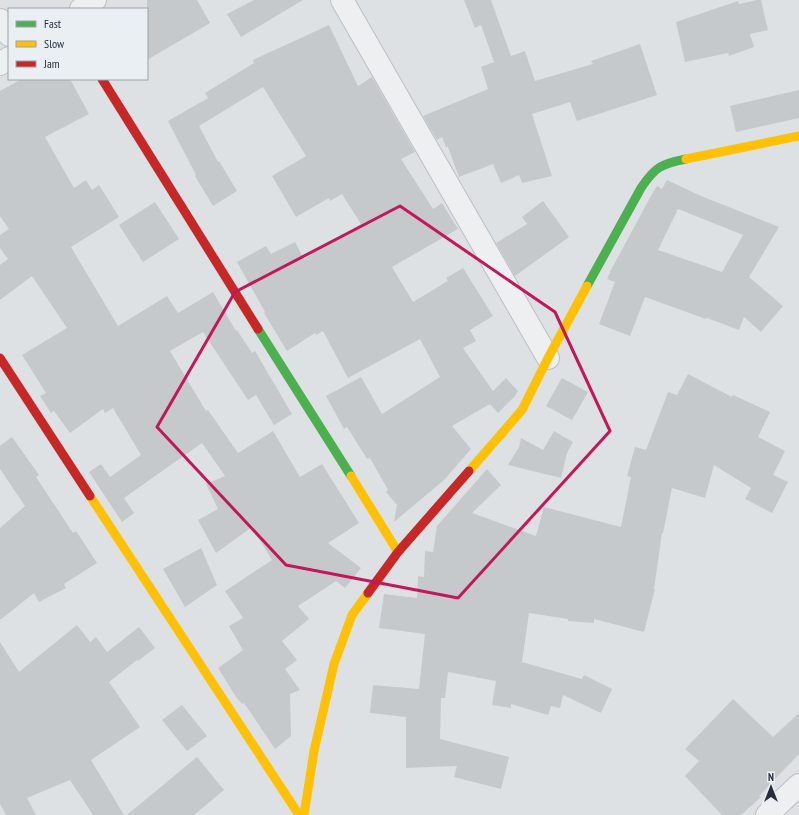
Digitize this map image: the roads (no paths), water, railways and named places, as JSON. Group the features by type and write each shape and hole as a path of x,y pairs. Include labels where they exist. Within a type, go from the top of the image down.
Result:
{"street":[{"path":"83,8 95,0"},
{"path":"342,0 548,358"},
{"path":"0,20 8,33"},
{"path":"103,80 398,552"},
{"path":"304,815 314,751 334,664 352,615 398,552 522,410 548,358 641,188 651,173 668,162 799,136"},
{"path":"0,358 299,815"},
{"path":"767,815 799,785"}]}
